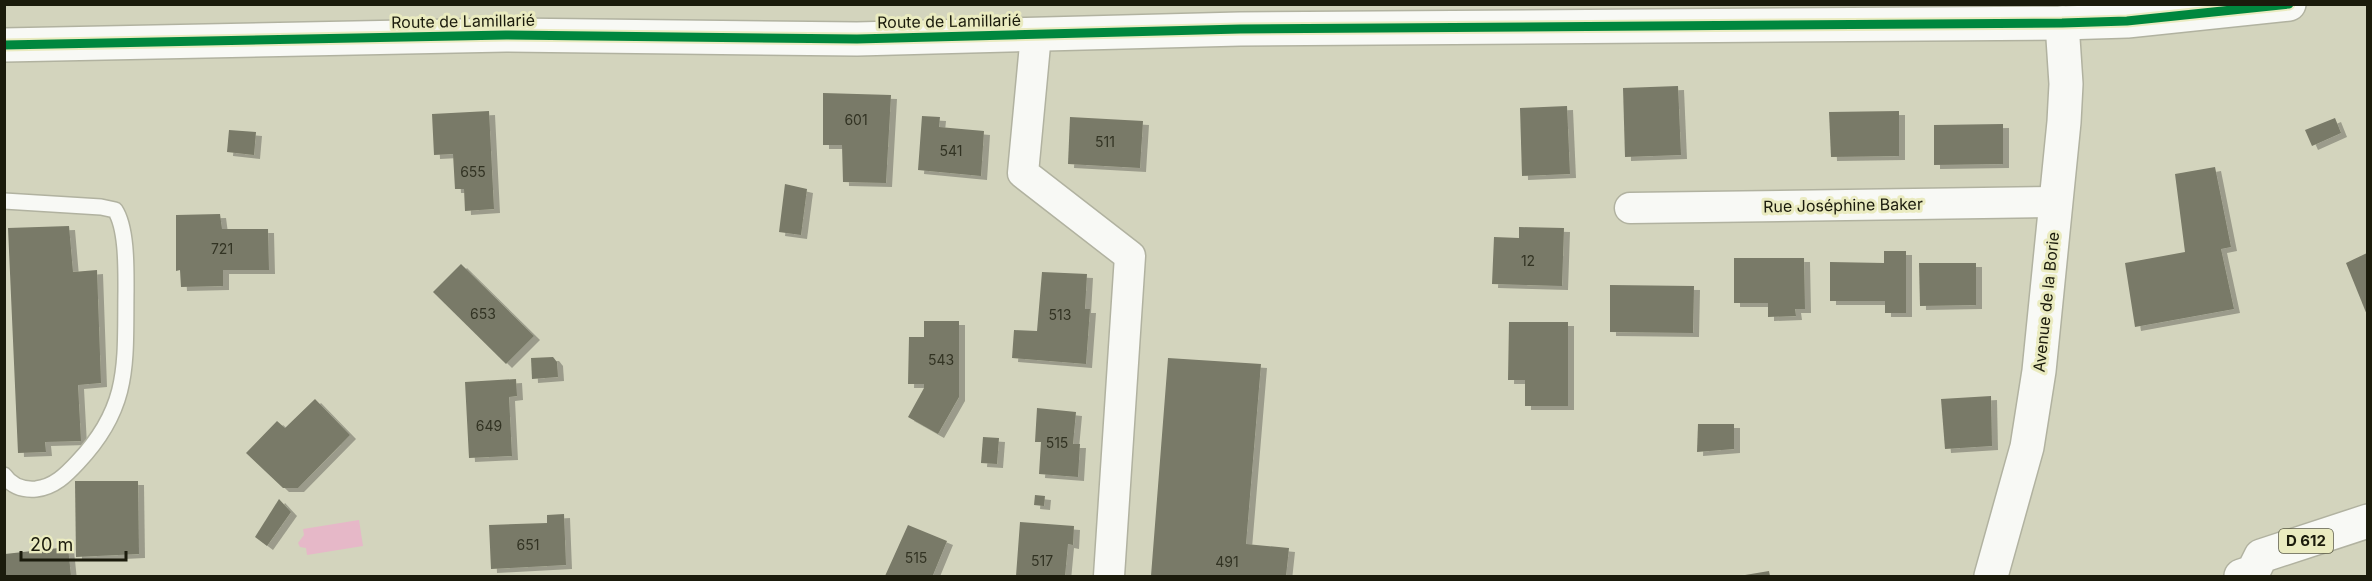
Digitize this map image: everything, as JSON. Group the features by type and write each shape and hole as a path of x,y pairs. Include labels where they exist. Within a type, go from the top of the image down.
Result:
{"main road":[{"name":"Route de Lamillarié","path":"4,45 506,35 857,39 1252,29 2062,23 2127,21 2289,4"},
{"name":"Avenue de la Borie","path":"1991,576 2027,447 2039,366 2066,84 2062,23"},
{"name":"D 612","path":"2247,574 2267,575 2367,521"}],"street":[{"path":"1036,34 1023,173 1130,256 1109,576"},
{"name":"Rue Joséphine Baker","path":"1630,208 2056,202"}],"lane":[{"path":"4,201 101,207 115,210 120,220 126,273 124,375 109,424 90,449 57,482 45,487 25,489 14,485 4,475"}],"shaded area":[{"path":"359,520 363,546 307,555 306,548 300,547 298,543 304,535 303,529"}],"building":[{"path":"1678,86 1681,155 1625,157 1623,88"},
{"path":"823,93 891,95 886,183 843,182 842,145 823,145"},
{"path":"1567,106 1570,174 1522,176 1520,108"},
{"path":"489,111 494,209 465,211 464,189 455,189 453,154 434,155 432,114"},
{"path":"1899,111 1899,156 1831,157 1829,112"},
{"path":"922,116 940,117 939,127 984,131 981,176 918,170"},
{"path":"1070,117 1143,121 1140,168 1068,164"},
{"path":"2335,118 2341,133 2312,146 2305,130"},
{"path":"2003,124 2003,164 1934,165 1934,125"},
{"path":"229,130 256,132 254,155 227,152"},
{"path":"2215,167 2231,247 2221,249 2234,309 2135,327 2125,263 2185,252 2175,174"},
{"path":"785,184 807,189 801,235 779,232"},
{"path":"220,214 222,229 268,229 269,270 223,270 223,286 181,287 180,270 176,271 176,215"},
{"path":"69,226 73,272 97,270 101,383 78,385 81,441 45,442 46,452 18,453 8,228"},
{"path":"1519,227 1564,228 1562,286 1492,284 1494,237 1519,238"},
{"path":"1884,251 1906,251 1906,313 1885,313 1885,301 1830,301 1830,262 1884,263"},
{"path":"2367,253 2367,315 2346,263"},
{"path":"1734,258 1804,258 1805,309 1795,309 1796,316 1768,317 1768,303 1734,303"},
{"path":"1919,263 1976,263 1976,305 1920,306"},
{"path":"461,264 534,336 506,364 433,292"},
{"path":"1042,272 1087,274 1085,309 1090,309 1086,364 1012,358 1014,330 1037,331"},
{"path":"1610,285 1694,286 1693,333 1610,332"},
{"path":"924,321 959,321 959,397 938,434 908,417 924,388 924,384 908,384 909,337 924,337"},
{"path":"1509,322 1568,322 1568,406 1525,406 1525,380 1508,380"},
{"path":"553,357 557,362 558,377 532,379 531,358"},
{"path":"1168,358 1261,364 1246,544 1289,548 1286,576 1151,576"},
{"path":"516,379 517,396 509,397 512,456 469,458 465,382"},
{"path":"1991,396 1992,446 1945,449 1941,399"},
{"path":"315,399 350,435 298,488 283,488 246,453 277,421 285,428"},
{"path":"1037,408 1076,412 1073,444 1080,444 1078,477 1039,474 1041,442 1035,442"},
{"path":"1698,424 1734,424 1734,449 1697,452"},
{"path":"983,437 999,438 997,464 981,463"},
{"path":"75,481 138,481 139,554 76,557"},
{"path":"1035,495 1045,496 1044,506 1034,505"},
{"path":"279,499 291,512 267,546 255,537"},
{"path":"564,514 566,565 491,569 489,525 547,523 547,515"},
{"path":"1020,522 1074,526 1073,545 1068,544 1065,576 1016,576"},
{"path":"908,525 947,541 933,575 937,576 885,576"},
{"path":"68,547 71,576 5,576 5,554"},
{"path":"1769,571 1770,576 1745,576 1745,575"}],"cycle path":[{"path":"4,45 506,35 857,39 1240,29 2062,23 2127,21 2289,4"}]}
